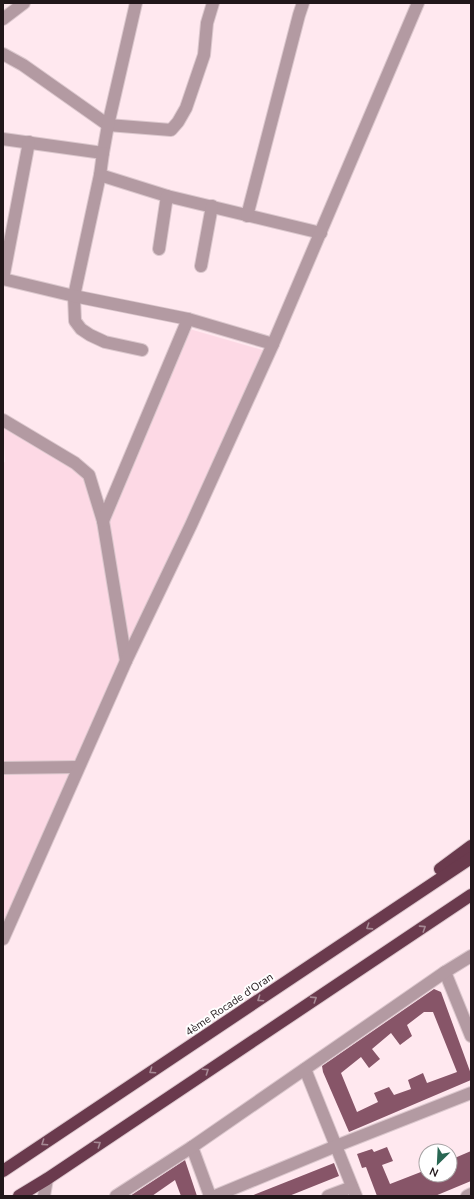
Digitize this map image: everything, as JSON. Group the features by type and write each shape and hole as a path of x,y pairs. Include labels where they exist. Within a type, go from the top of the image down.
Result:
{"highway":[{"path":"391,913 441,869 471,846"},
{"name":"4ème Rocade d'Oran","path":"3,1171 391,913 448,872 471,858"},
{"path":"19,1196 47,1179 467,899"}],"street":[{"path":"3,19 24,3"},
{"path":"136,3 108,124 100,175 74,296 75,321 80,329 105,342 142,350"},
{"path":"3,54 23,64 108,124 171,130 178,122 186,108 204,56 207,23 213,3"},
{"path":"247,216 299,16 304,3"},
{"path":"3,939 126,661 191,525 274,344 418,3"},
{"path":"3,138 103,153"},
{"path":"29,142 3,279 74,296 188,319 274,344"},
{"path":"100,175 167,196 321,233"},
{"path":"160,249 167,196"},
{"path":"201,266 212,206"},
{"path":"103,521 188,319"},
{"path":"3,420 75,463 89,475 103,521 126,661"},
{"path":"3,768 78,767"},
{"path":"116,1196 192,1147 445,972 471,956"},
{"path":"445,972 471,1036"},
{"path":"305,1069 354,1191 328,1196"},
{"path":"216,1196 336,1146 471,1093"},
{"path":"192,1147 210,1196"},
{"path":"44,1196 47,1179"},
{"path":"467,1196 471,1194"}],"shaded area":[{"path":"186,328 266,351 3,933 3,463 5,462 3,424 83,474 106,518"}],"building":[{"path":"434,989 441,992 471,1074 471,1080 349,1132 323,1072 322,1066","holes":["424,1012 433,1012 457,1072 427,1083 423,1073 408,1080 411,1089 394,1095 389,1087 374,1093 378,1102 357,1112 341,1073 361,1057 369,1068 380,1059 372,1049 391,1033 400,1045 412,1036 407,1025"]},
{"path":"387,1147 393,1161 382,1165 390,1184 418,1173 418,1183 458,1183 458,1157 471,1151 471,1181 435,1196 377,1196 366,1167 362,1168 357,1154 372,1149 374,1152"},
{"path":"185,1160 197,1196 181,1196 175,1180 152,1196 130,1196"},
{"path":"334,1163 339,1176 289,1196 251,1196"}]}
